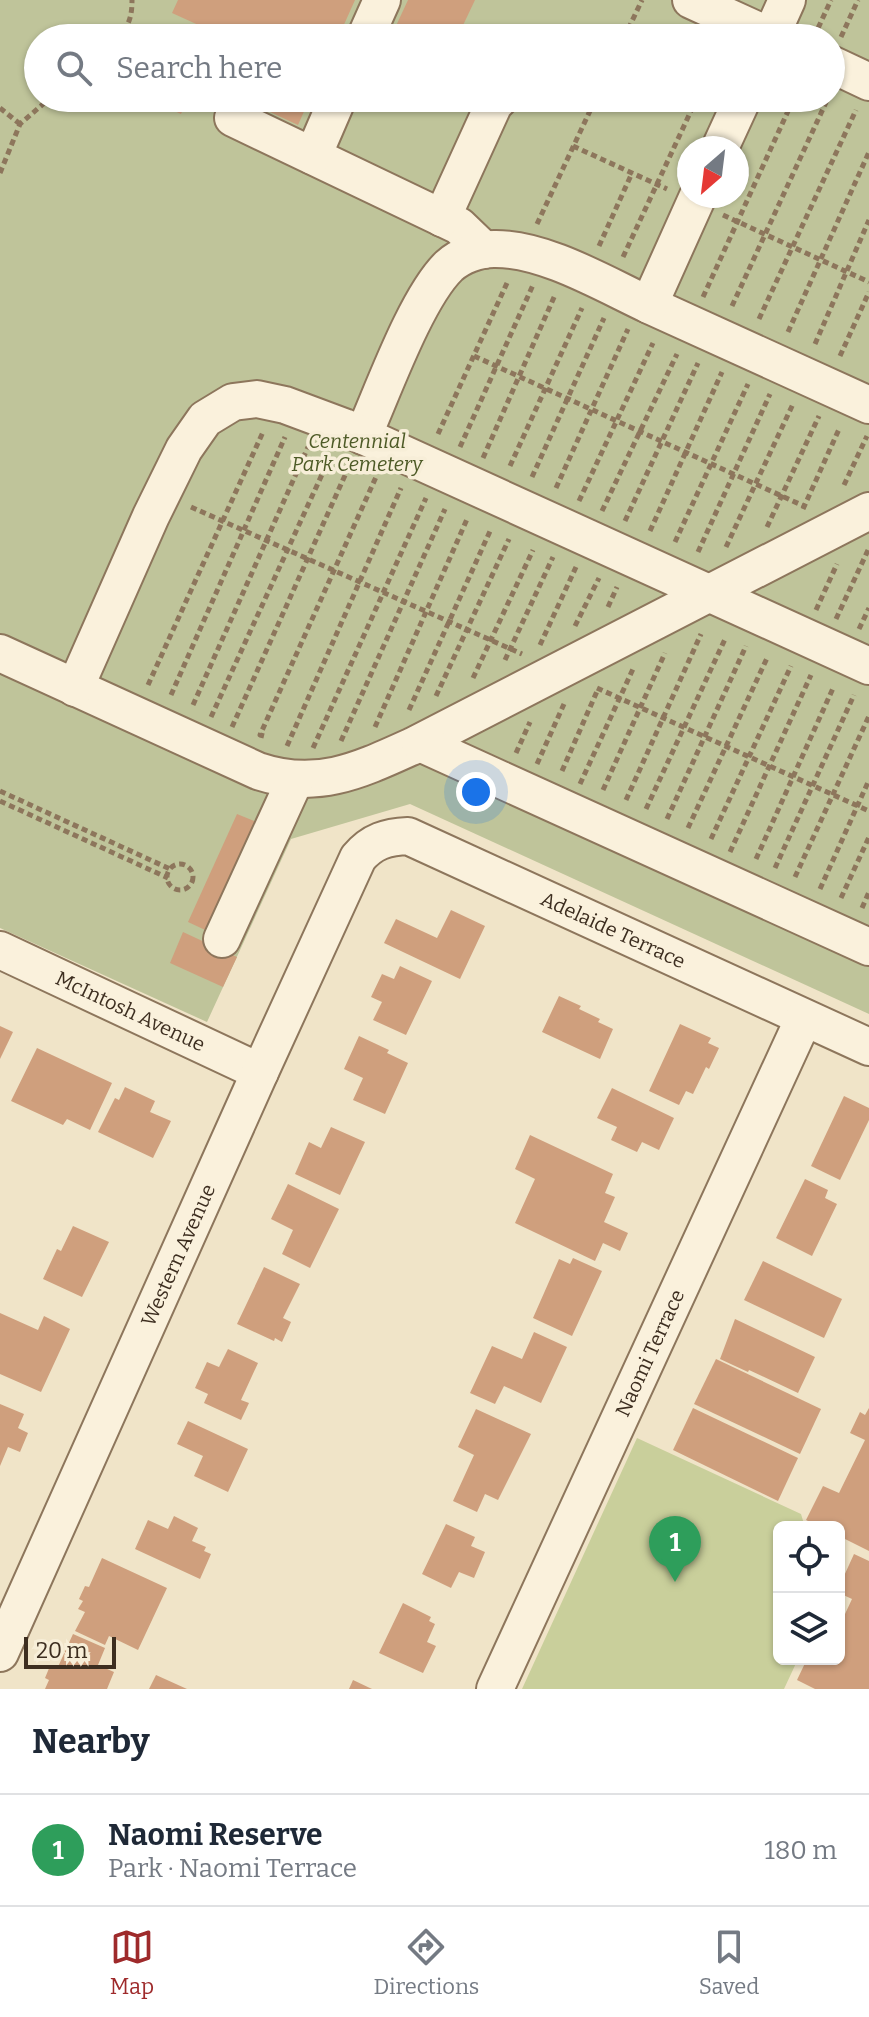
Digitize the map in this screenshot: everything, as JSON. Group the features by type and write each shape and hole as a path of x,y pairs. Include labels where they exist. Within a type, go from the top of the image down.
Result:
{"street":[{"path":"371,24 382,0"},
{"path":"691,0 742,24"},
{"path":"778,24 787,0"},
{"path":"845,64 869,82"},
{"path":"313,156 332,112"},
{"path":"442,218 490,112"},
{"path":"726,136 737,112"},
{"path":"233,118 459,226 484,250"},
{"path":"0,653 258,771 355,759 620,640 583,537 429,293 449,266 461,258 493,249 704,330 699,208"},
{"path":"75,688 184,449 205,419 233,402 257,399 583,537 781,557 853,525"},
{"path":"355,759 676,859 869,947"},
{"path":"222,939 355,759"},
{"name":"Adelaide Terrace","path":"358,858 378,840 408,836 869,1047"},
{"name":"Western Avenue","path":"0,1653 358,858"},
{"name":"McIntosh Avenue","path":"0,950 260,1072"},
{"name":"Naomi Terrace","path":"495,1689 804,1018"}],"path":[{"path":"128,24 132,17 132,0"},
{"path":"631,24 642,0"},
{"path":"820,24 831,0"},
{"path":"845,30 858,0"},
{"path":"504,661 583,537 640,432 704,330 869,82"},
{"path":"0,108 20,124"},
{"path":"0,173 20,124 34,112"},
{"path":"603,112 782,496"},
{"path":"697,112 711,464"},
{"path":"355,759 491,640 583,537 662,441 789,112"},
{"path":"355,759 467,629 686,452 704,330 821,112"},
{"path":"676,859 556,669 583,537 617,421 869,152"},
{"path":"632,173 704,330 804,506"},
{"path":"591,409 869,220"},
{"path":"519,377 869,292"},
{"path":"474,356 704,330"},
{"path":"496,366 704,330"},
{"path":"546,388 704,330"},
{"path":"567,399 704,330"},
{"path":"704,330 734,474"},
{"path":"704,330 756,484"},
{"path":"474,356 705,736 676,859"},
{"path":"474,356 804,506 853,525"},
{"path":"496,366 685,727 676,859"},
{"path":"519,377 583,537 663,718 676,859"},
{"path":"546,388 620,698 676,859"},
{"path":"567,399 583,537 640,707 676,859"},
{"path":"556,669 583,537 591,409"},
{"path":"267,540 583,537 854,529 869,431"},
{"path":"355,759 450,621 583,537 711,464"},
{"path":"355,759 427,611 583,537 734,474"},
{"path":"383,592 583,537 756,484"},
{"path":"162,493 869,811"},
{"path":"360,582 782,496"},
{"path":"781,557 804,506"},
{"path":"223,520 583,537 869,608"},
{"path":"178,734 223,520"},
{"path":"288,550 853,525"},
{"path":"244,530 583,537 812,786"},
{"path":"178,734 244,530"},
{"path":"178,734 308,559 583,537"},
{"path":"334,570 583,537"},
{"path":"403,601 583,537"},
{"path":"583,537 726,746"},
{"path":"583,537 749,757"},
{"path":"583,537 769,766"},
{"path":"583,537 793,776"},
{"path":"178,734 267,540"},
{"path":"178,734 288,550"},
{"path":"334,570 260,735 355,759"},
{"path":"355,759 360,582"},
{"path":"355,759 383,592"},
{"path":"355,759 403,601"},
{"path":"620,640 598,688 676,859"},
{"path":"676,859 833,795 869,716"},
{"path":"676,859 726,746"},
{"path":"676,859 749,757"},
{"path":"676,859 769,766"},
{"path":"676,859 793,776"},
{"path":"676,859 857,806 869,780"},
{"path":"676,859 812,786"},
{"path":"0,791 170,869"},
{"path":"0,801 168,878"},
{"path":"676,859 869,837"},
{"path":"178,865 186,866 192,872 192,881 185,889 177,889 170,885 170,869 178,865"}],"green space":[{"name":"Centennial Park Cemetery","path":"0,0 869,0 869,1014 410,804 291,839 207,1022 0,928"},
{"path":"637,1438 801,1514 803,1521 773,1521 773,1665 795,1665 784,1689 522,1689"}],"building":[{"path":"178,0 355,0 344,24 196,24 172,13"},
{"path":"408,0 475,0 464,24 397,24"},
{"path":"270,112 304,112 298,125"},
{"path":"237,814 266,826 216,935 188,922"},
{"path":"451,910 485,926 460,979 384,943 396,919 437,938"},
{"path":"183,932 237,957 223,987 170,963"},
{"path":"400,966 432,981 406,1035 373,1020 382,1002 371,997 382,974 394,979"},
{"path":"559,996 581,1006 579,1009 613,1029 600,1059 542,1032"},
{"path":"680,1024 711,1038 708,1043 719,1048 693,1094 686,1091 679,1105 649,1091"},
{"path":"0,1026 13,1032 0,1059"},
{"path":"359,1036 408,1063 385,1114 353,1100 363,1078 344,1069"},
{"path":"37,1048 112,1083 90,1130 67,1119 63,1125 11,1101"},
{"path":"125,1087 155,1101 150,1112 171,1121 153,1158 98,1132 115,1098 119,1100"},
{"path":"612,1088 674,1118 659,1150 642,1142 637,1152 611,1140 617,1127 597,1118"},
{"path":"844,1096 869,1108 869,1120 840,1180 811,1166"},
{"path":"331,1127 365,1142 340,1195 295,1174 309,1142 321,1148"},
{"path":"530,1135 613,1174 605,1193 615,1197 604,1222 628,1233 620,1251 603,1243 595,1261 515,1223 535,1179 515,1169"},
{"path":"805,1179 828,1190 825,1198 837,1204 812,1256 776,1238"},
{"path":"288,1184 339,1209 310,1268 282,1254 293,1230 271,1219"},
{"path":"73,1226 109,1242 82,1297 43,1279 57,1249 61,1251"},
{"path":"573,1258 602,1271 572,1336 533,1318 559,1259 570,1264"},
{"path":"763,1261 842,1299 824,1338 744,1300"},
{"path":"264,1267 300,1284 283,1318 291,1322 282,1342 237,1324"},
{"path":"0,1313 38,1330 44,1316 70,1329 41,1392 0,1374"},
{"path":"735,1319 815,1357 798,1393 720,1359"},
{"path":"534,1332 567,1347 541,1403 504,1386 495,1404 470,1393 492,1346 522,1359"},
{"path":"228,1349 258,1363 241,1400 249,1403 241,1420 204,1403 208,1394 195,1388 207,1362 219,1367"},
{"path":"716,1359 821,1409 800,1454 694,1404"},
{"path":"0,1404 24,1414 18,1428 28,1433 20,1452 8,1447 0,1466"},
{"path":"693,1408 798,1458 778,1501 673,1450"},
{"path":"869,1408 869,1551 845,1539 845,1521 806,1520 823,1486 839,1493 865,1440 850,1433 860,1412 865,1415"},
{"path":"476,1409 531,1434 498,1500 485,1494 477,1512 453,1501 474,1455 458,1447"},
{"path":"188,1421 248,1449 228,1492 194,1476 203,1456 177,1444"},
{"path":"174,1516 198,1528 192,1541 206,1547 204,1551 211,1554 200,1579 135,1549 148,1520 168,1529"},
{"path":"446,1524 475,1537 471,1546 485,1552 474,1578 459,1572 451,1588 422,1574"},
{"path":"854,1554 869,1561 869,1689 815,1689 797,1680 804,1665 845,1665 845,1614 852,1599 845,1596 845,1574"},
{"path":"102,1558 167,1588 138,1650 109,1636 105,1645 75,1631 85,1612 78,1609 83,1601 79,1599 85,1586 89,1587"},
{"path":"403,1603 431,1617 429,1621 435,1624 427,1642 436,1646 423,1673 379,1653"},
{"path":"73,1634 105,1648 98,1665 114,1672 107,1689 45,1689 50,1666 57,1669"},
{"path":"156,1675 187,1689 149,1689"},
{"path":"353,1680 372,1689 349,1689"}],"place":[{"name":"Naomi Reserve","path":"675,1582"}]}
